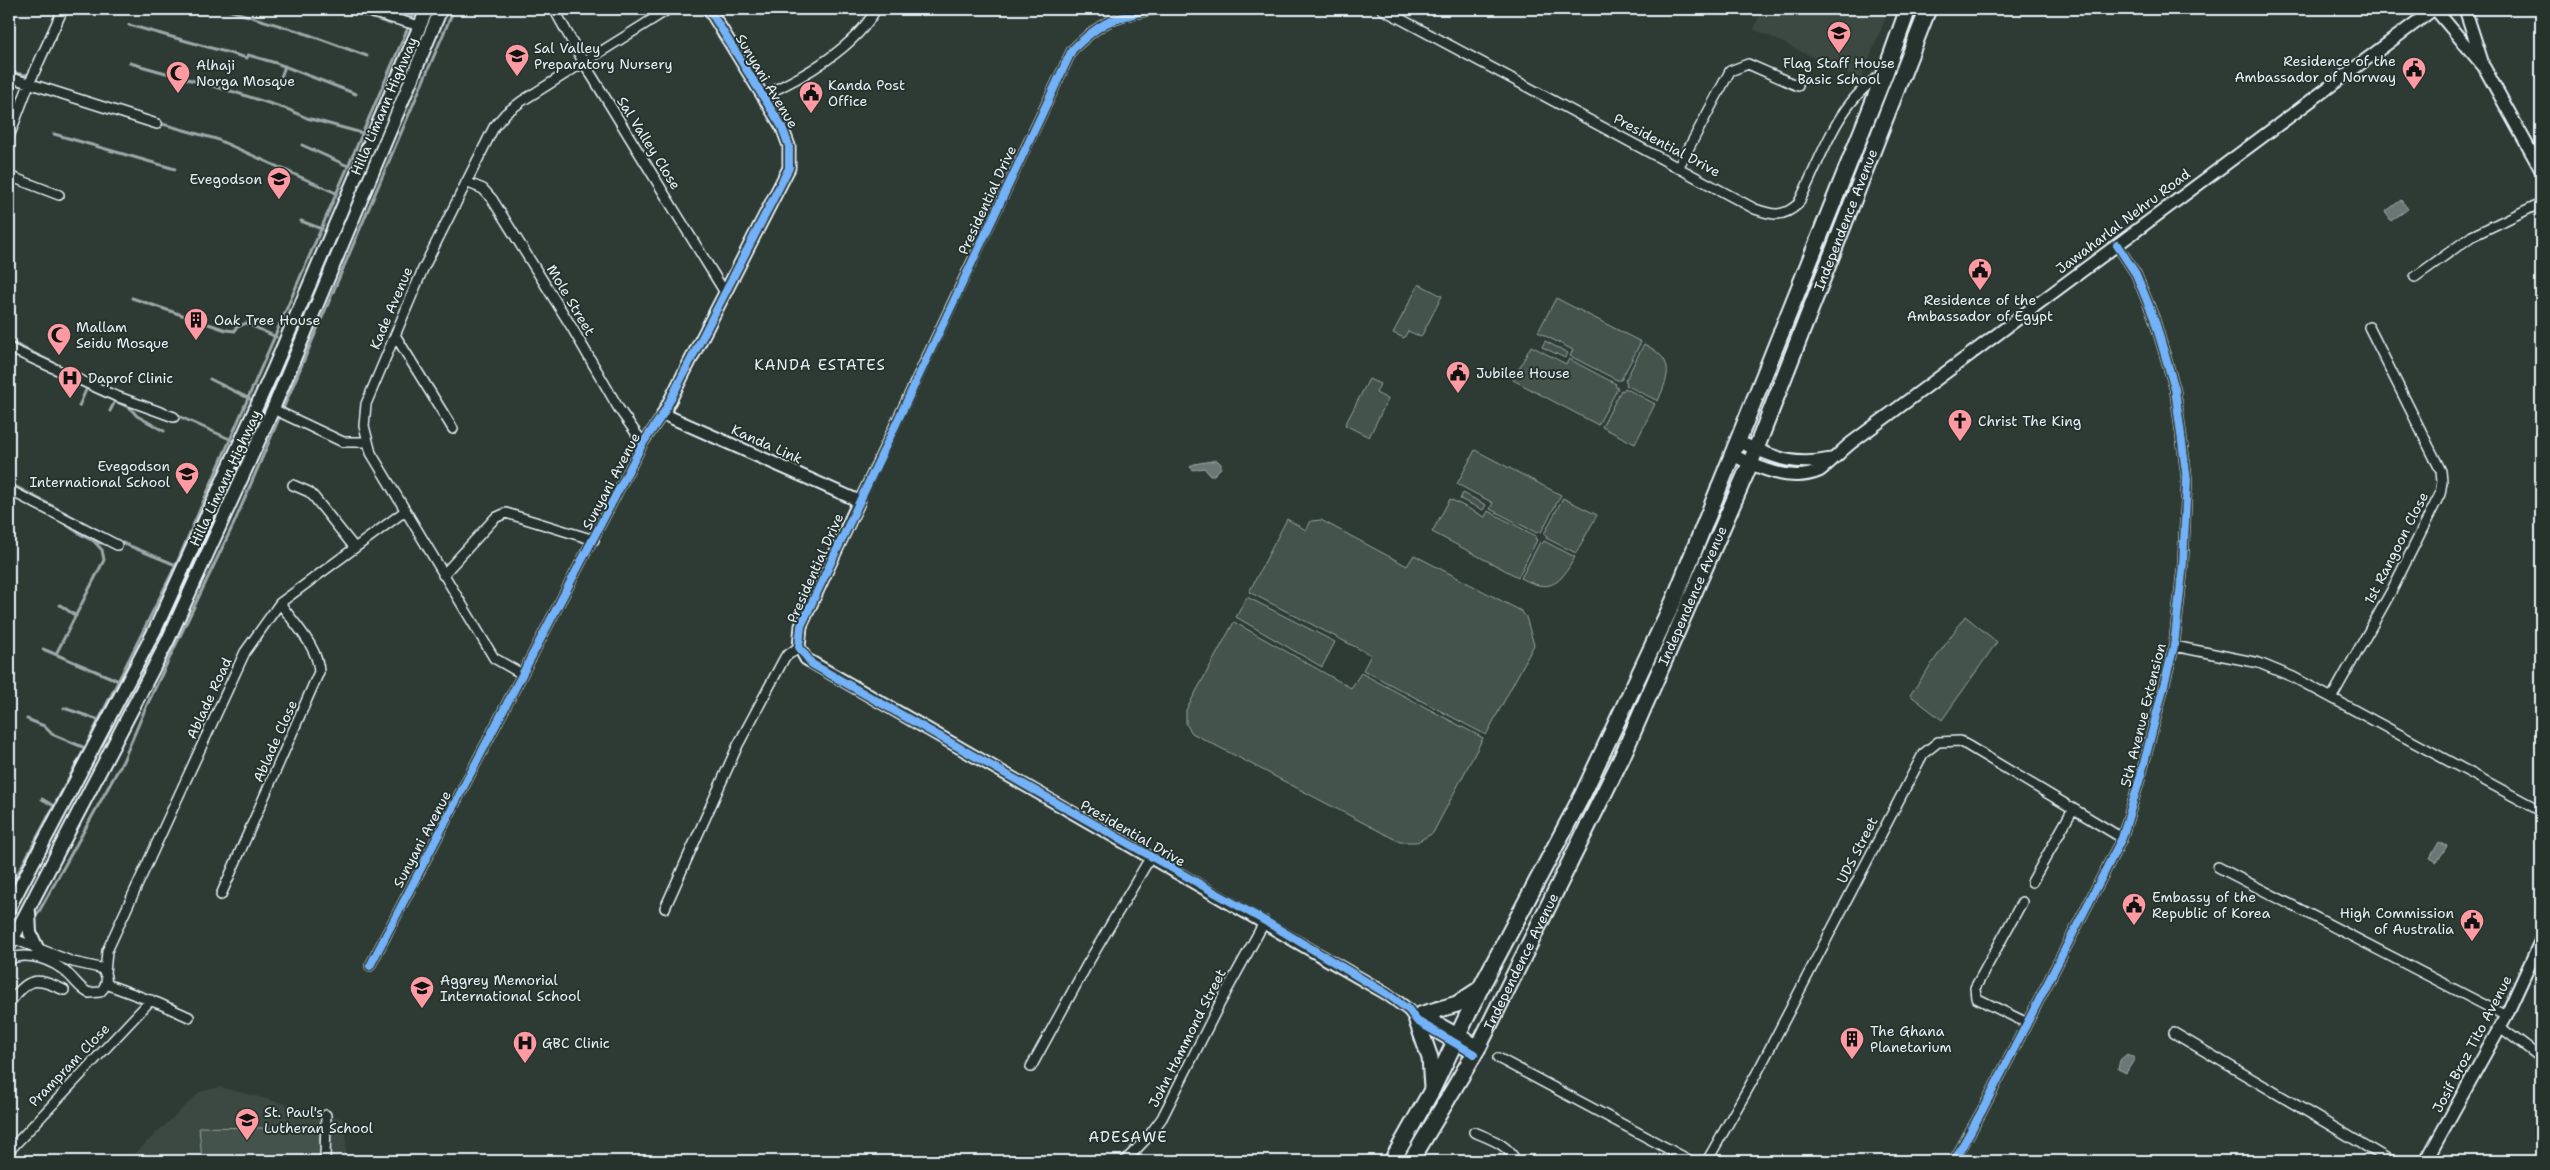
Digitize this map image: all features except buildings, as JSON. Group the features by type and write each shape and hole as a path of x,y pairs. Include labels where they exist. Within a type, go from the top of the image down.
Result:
{"highway":[{"name":"Independence Avenue","path":"1392,1161 1432,1090 1480,989 1582,794 1675,598 1885,73 1908,9"},
{"name":"Independence Avenue","path":"1411,1161 1477,1050 1622,757 1750,464 1928,9"},
{"path":"1432,1090 1430,1058 1416,1015 1457,1004 1480,989"}],"main road":[{"name":"Hilla Limann Highway","path":"9,908 156,628 274,368 427,9"},
{"name":"Hilla Limann Highway","path":"10,942 29,909 168,640 273,409 441,9"},
{"path":"29,909 30,933 38,948"}],"street":[{"path":"9,137 29,84 64,9"},
{"path":"359,9 420,26"},
{"name":"Sal Valley Close","path":"554,9 584,63 724,291"},
{"name":"Kade Avenue","path":"522,674 494,658 405,511 367,442 364,426 366,404 423,269 484,143 506,113 669,9"},
{"name":"Sunyani Avenue","path":"370,966 643,443 663,414 724,291 789,168 789,146 782,127 764,95 709,9"},
{"path":"864,9 872,17"},
{"path":"764,95 794,82 851,39 872,17 876,9"},
{"name":"Presidential Drive","path":"1154,9 1110,19 1093,30 1072,50 859,501 802,626 799,647 812,664 1150,858 1265,921 1387,994 1456,1040 1477,1050"},
{"name":"Presidential Drive","path":"1382,9 1755,209 1776,216 1790,212 1802,197 1849,103 1869,82 1885,73"},
{"path":"2434,9 2484,67"},
{"name":"Jawaharlal Nehru Road","path":"1736,448 1750,464 1777,472 1804,474 1820,470 1831,458 2117,245 2170,203 2434,9"},
{"path":"2465,9 2484,67 2541,170"},
{"path":"1678,168 1730,72 1748,64 1798,86"},
{"path":"9,77 157,124"},
{"path":"9,176 59,195"},
{"name":"Mole Street","path":"466,182 482,189 492,199 571,326 619,409 643,443"},
{"path":"2414,277 2472,236 2541,203"},
{"name":"5th Avenue Extension","path":"1954,1161 2122,838 2141,775 2174,646 2183,564 2187,480 2176,389 2154,318 2136,274 2117,245"},
{"name":"1st Rangoon Close","path":"2332,697 2392,590 2440,494 2442,482 2441,471 2369,327"},
{"path":"395,335 454,429"},
{"path":"9,348 113,395 174,417"},
{"path":"273,409 343,442 367,442"},
{"name":"Kanda Link","path":"663,414 859,501"},
{"name":"Jawaharlal Nehru Road","path":"1736,448 1756,449 1797,463 1831,458"},
{"path":"293,485 314,497 354,547"},
{"path":"9,490 117,545"},
{"name":"Ablade Road","path":"106,984 107,951 245,652 280,603 405,511"},
{"path":"443,575 495,518 506,513 594,540"},
{"name":"Ablade Close","path":"221,895 319,672 319,663 311,646 280,603"},
{"path":"2174,646 2259,663 2332,697 2541,812"},
{"path":"665,908 738,745 785,657 799,647"},
{"name":"UDS Street","path":"1708,1161 1758,1071 1923,754 1938,742 1960,741 2122,838"},
{"path":"2032,882 2073,809"},
{"path":"1031,1066 1088,963 1150,858"},
{"path":"2218,867 2506,1016"},
{"path":"2022,902 1974,993 1976,998 2027,1023"},
{"name":"John Hammond Street","path":"1125,1161 1148,1137 1162,1118 1220,1002 1265,921"},
{"name":"Josif Broz Tito Avenue","path":"2426,1161 2506,1016 2541,940"},
{"path":"10,942 38,948 73,962 100,968 105,973"},
{"name":"Ablade Road","path":"88,965 107,951"},
{"path":"9,959 26,954 67,973 89,993 100,992 106,984 151,1000 189,1017"},
{"path":"9,1004 28,982 33,980 49,983 64,990"},
{"name":"Prampram Close","path":"9,1151 151,1000"},
{"path":"2500,1027 2541,1058"},
{"path":"2174,1033 2391,1161"},
{"path":"1498,1058 1691,1161"},
{"path":"325,1161 326,1115"},
{"path":"1474,1132 1497,1141 1512,1153 1516,1161"}],"shaded area":[{"name":"Flag Staff House Basic School","path":"1762,9 1889,9 1861,80 1754,29"},
{"path":"2401,200 2408,209 2391,221 2385,212"},
{"path":"1419,284 1442,296 1421,337 1408,331 1404,338 1393,333"},
{"path":"1556,298 1641,342 1621,380 1617,380 1570,356 1573,350 1538,332"},
{"path":"1545,341 1568,353 1565,358 1542,347"},
{"path":"1644,344 1661,356 1667,368 1665,383 1658,401 1626,385 1627,382 1625,381"},
{"path":"1531,346 1566,364 1569,359 1616,384 1615,386 1618,388 1598,425 1513,380"},
{"path":"1369,379 1380,384 1376,393 1388,399 1369,437 1345,425"},
{"path":"1625,388 1655,404 1635,444 1602,427 1621,390 1623,391"},
{"path":"1475,450 1561,495 1541,532 1537,533 1490,509 1493,503 1457,484"},
{"path":"1217,460 1221,464 1221,468 1214,475 1210,475 1204,468 1193,470 1190,467 1194,464"},
{"path":"1463,493 1486,505 1483,510 1460,499"},
{"path":"1563,498 1597,515 1576,553 1546,538 1547,535 1544,534"},
{"path":"1450,499 1485,517 1488,511 1536,536 1535,539 1537,540 1518,577 1432,532"},
{"path":"1287,519 1306,530 1311,521 1321,520 1407,566 1414,555 1521,611 1526,617 1534,645 1486,735 1363,670 1371,655 1249,592"},
{"path":"1544,541 1575,557 1559,580 1547,586 1531,583 1521,578 1540,542 1542,544"},
{"path":"1247,597 1335,642 1322,667 1236,617"},
{"path":"1965,616 1997,642 1942,720 1910,695"},
{"path":"1234,622 1351,688 1361,673 1483,738 1433,833 1417,842 1400,842 1192,733 1186,724 1186,710"},
{"path":"2439,842 2447,846 2437,862 2430,858"},
{"path":"2127,1054 2135,1058 2126,1073 2118,1069 2120,1060"},
{"name":"St. Paul's Lutheran School","path":"220,1087 346,1120 346,1161 127,1161 200,1092"},
{"path":"199,1127 320,1129 320,1161 202,1161"}],"waterway":[{"path":"225,9 301,32 367,56"},
{"path":"346,9 359,13"},
{"path":"377,9 411,18"},
{"path":"9,890 85,748 176,565 416,9"},
{"path":"37,915 123,761 146,707 235,521 454,9"},
{"path":"370,17 391,24"},
{"path":"129,25 247,58 248,55 276,63 356,94"},
{"path":"130,63 234,92 287,109 307,118 362,133"},
{"path":"280,80 285,66"},
{"path":"9,71 23,75 31,74"},
{"path":"159,123 216,139 336,193"},
{"path":"54,134 175,169"},
{"path":"302,145 348,166"},
{"path":"301,221 322,229"},
{"path":"132,298 226,330 235,331 236,328 246,323 276,337"},
{"path":"9,341 58,365"},
{"path":"25,360 130,408 137,416 164,431"},
{"path":"210,379 250,399"},
{"path":"79,406 86,390"},
{"path":"113,391 150,404"},
{"path":"110,411 115,401"},
{"path":"176,415 232,440"},
{"path":"9,483 120,542 176,565"},
{"path":"9,495 50,516"},
{"path":"62,522 96,542 107,543"},
{"path":"56,654 104,560 102,550 92,539"},
{"path":"60,605 76,616"},
{"path":"43,649 119,681"},
{"path":"64,708 99,720"},
{"path":"27,719 44,726 52,734 85,748"},
{"path":"42,799 54,806"}],"cycle path":[{"path":"370,966 643,443 663,414 789,168 789,146 782,127 709,9"},
{"path":"1154,9 1109,22 1092,32 1072,50 801,626 799,647 812,664 1265,921 1387,994 1409,1010 1417,1021 1474,1054"},
{"path":"1954,1161 1983,1109 2122,838 2141,775 2174,646 2183,564 2187,480 2175,389 2154,318 2136,274 2117,245"}],"place":[{"name":"Flag Staff House Basic School","path":"1839,54"},
{"name":"Sal Valley Preparatory Nursery","path":"517,77"},
{"name":"Residence of the Ambassador of Norway","path":"2414,90"},
{"name":"Alhaji Norga Mosque","path":"178,94"},
{"name":"Kanda Post Office","path":"811,114"},
{"name":"Evegodson","path":"279,200"},
{"name":"Residence of the Ambassador of Egypt","path":"1980,291"},
{"name":"Oak Tree House","path":"196,341"},
{"name":"Mallam Seidu Mosque","path":"59,356"},
{"name":"Jubilee House","path":"1458,394"},
{"name":"Daprof Clinic","path":"70,399"},
{"name":"Christ The King","path":"1960,442"},
{"name":"Evegodson International School","path":"187,495"},
{"name":"Embassy of the Republic of Korea","path":"2134,926"},
{"name":"High Commission of Australia","path":"2472,942"},
{"name":"Aggrey Memorial International School","path":"422,1009"},
{"name":"The Ghana Planetarium","path":"1852,1060"},
{"name":"GBC Clinic","path":"525,1064"},
{"name":"St. Paul's Lutheran School","path":"247,1141"}],"district":[{"name":"KANDA ESTATES","path":"820,365"},
{"name":"ADESAWE","path":"1128,1137"}]}
